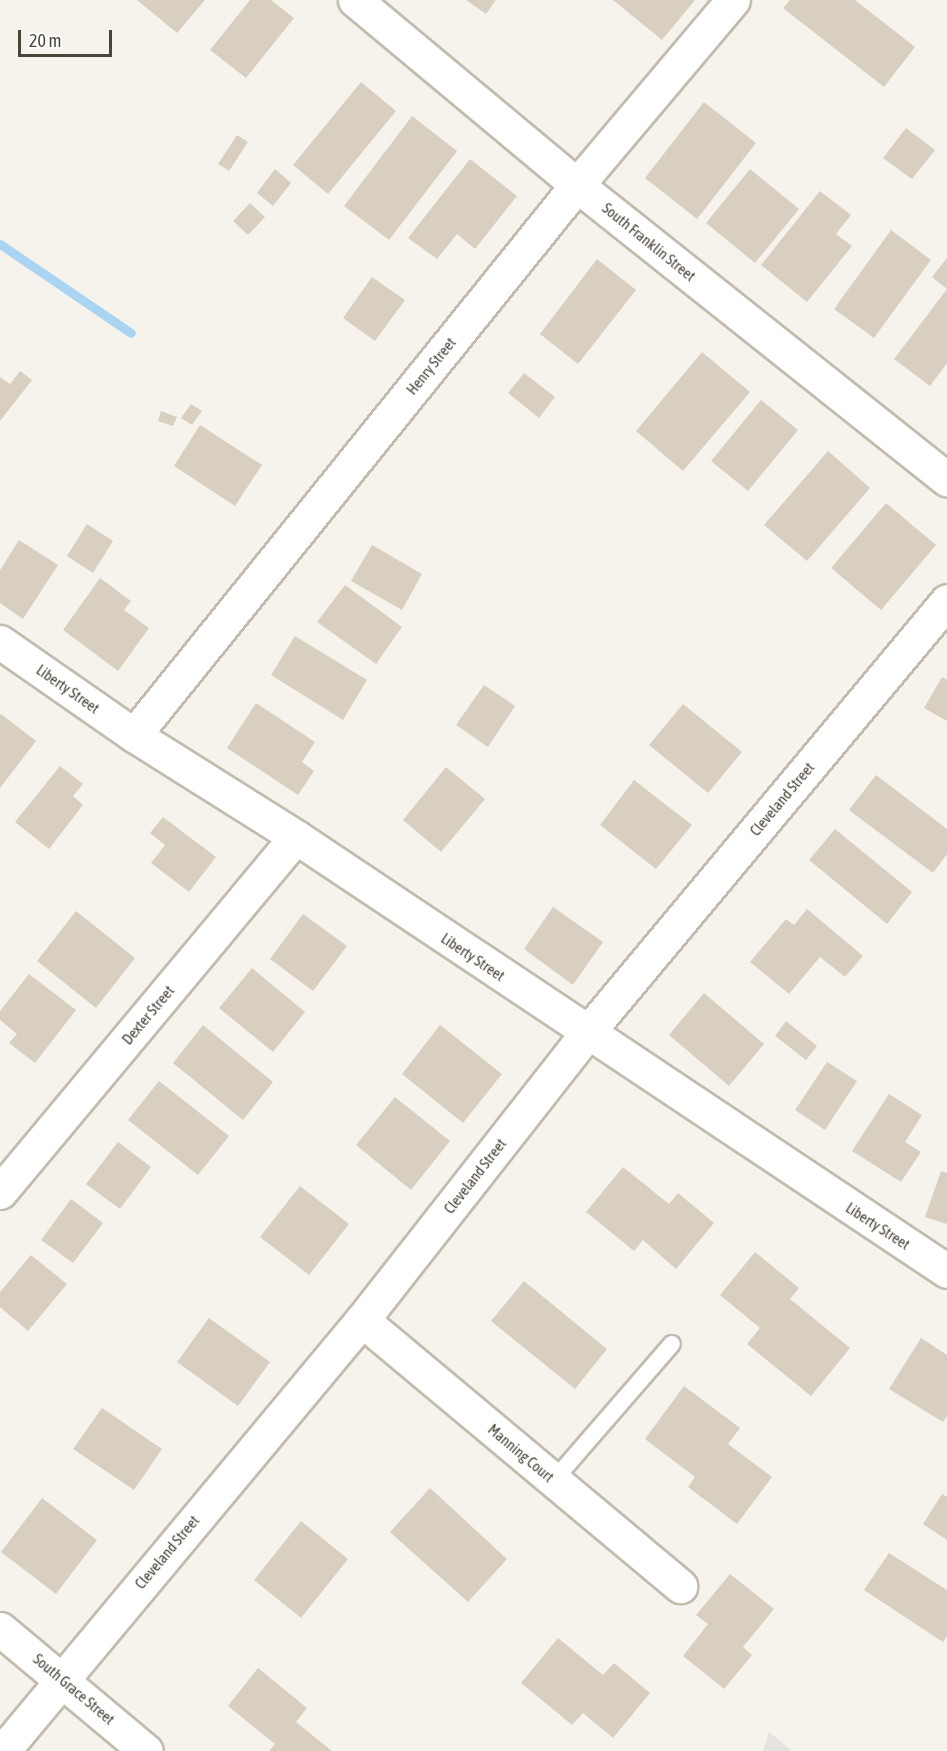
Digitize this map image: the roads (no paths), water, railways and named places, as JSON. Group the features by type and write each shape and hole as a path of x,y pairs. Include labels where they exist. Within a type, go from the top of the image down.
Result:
{"street":[{"name":"South Franklin Street","path":"355,0 577,185 947,479"},
{"name":"Henry Street","path":"134,735 577,185 733,0"},
{"name":"Cleveland Street","path":"3,1751 362,1320 587,1033 947,601"},
{"name":"Liberty Street","path":"0,642 134,735 296,837 947,1271"},
{"name":"Dexter Street","path":"0,1192 296,837"},
{"name":"Manning Court","path":"362,1320 680,1586"},
{"name":"South Grace Street","path":"0,1629 62,1678 146,1751"}],"lane":[{"path":"554,1480 672,1344"}],"waterway":[{"path":"0,244 131,333"}]}
